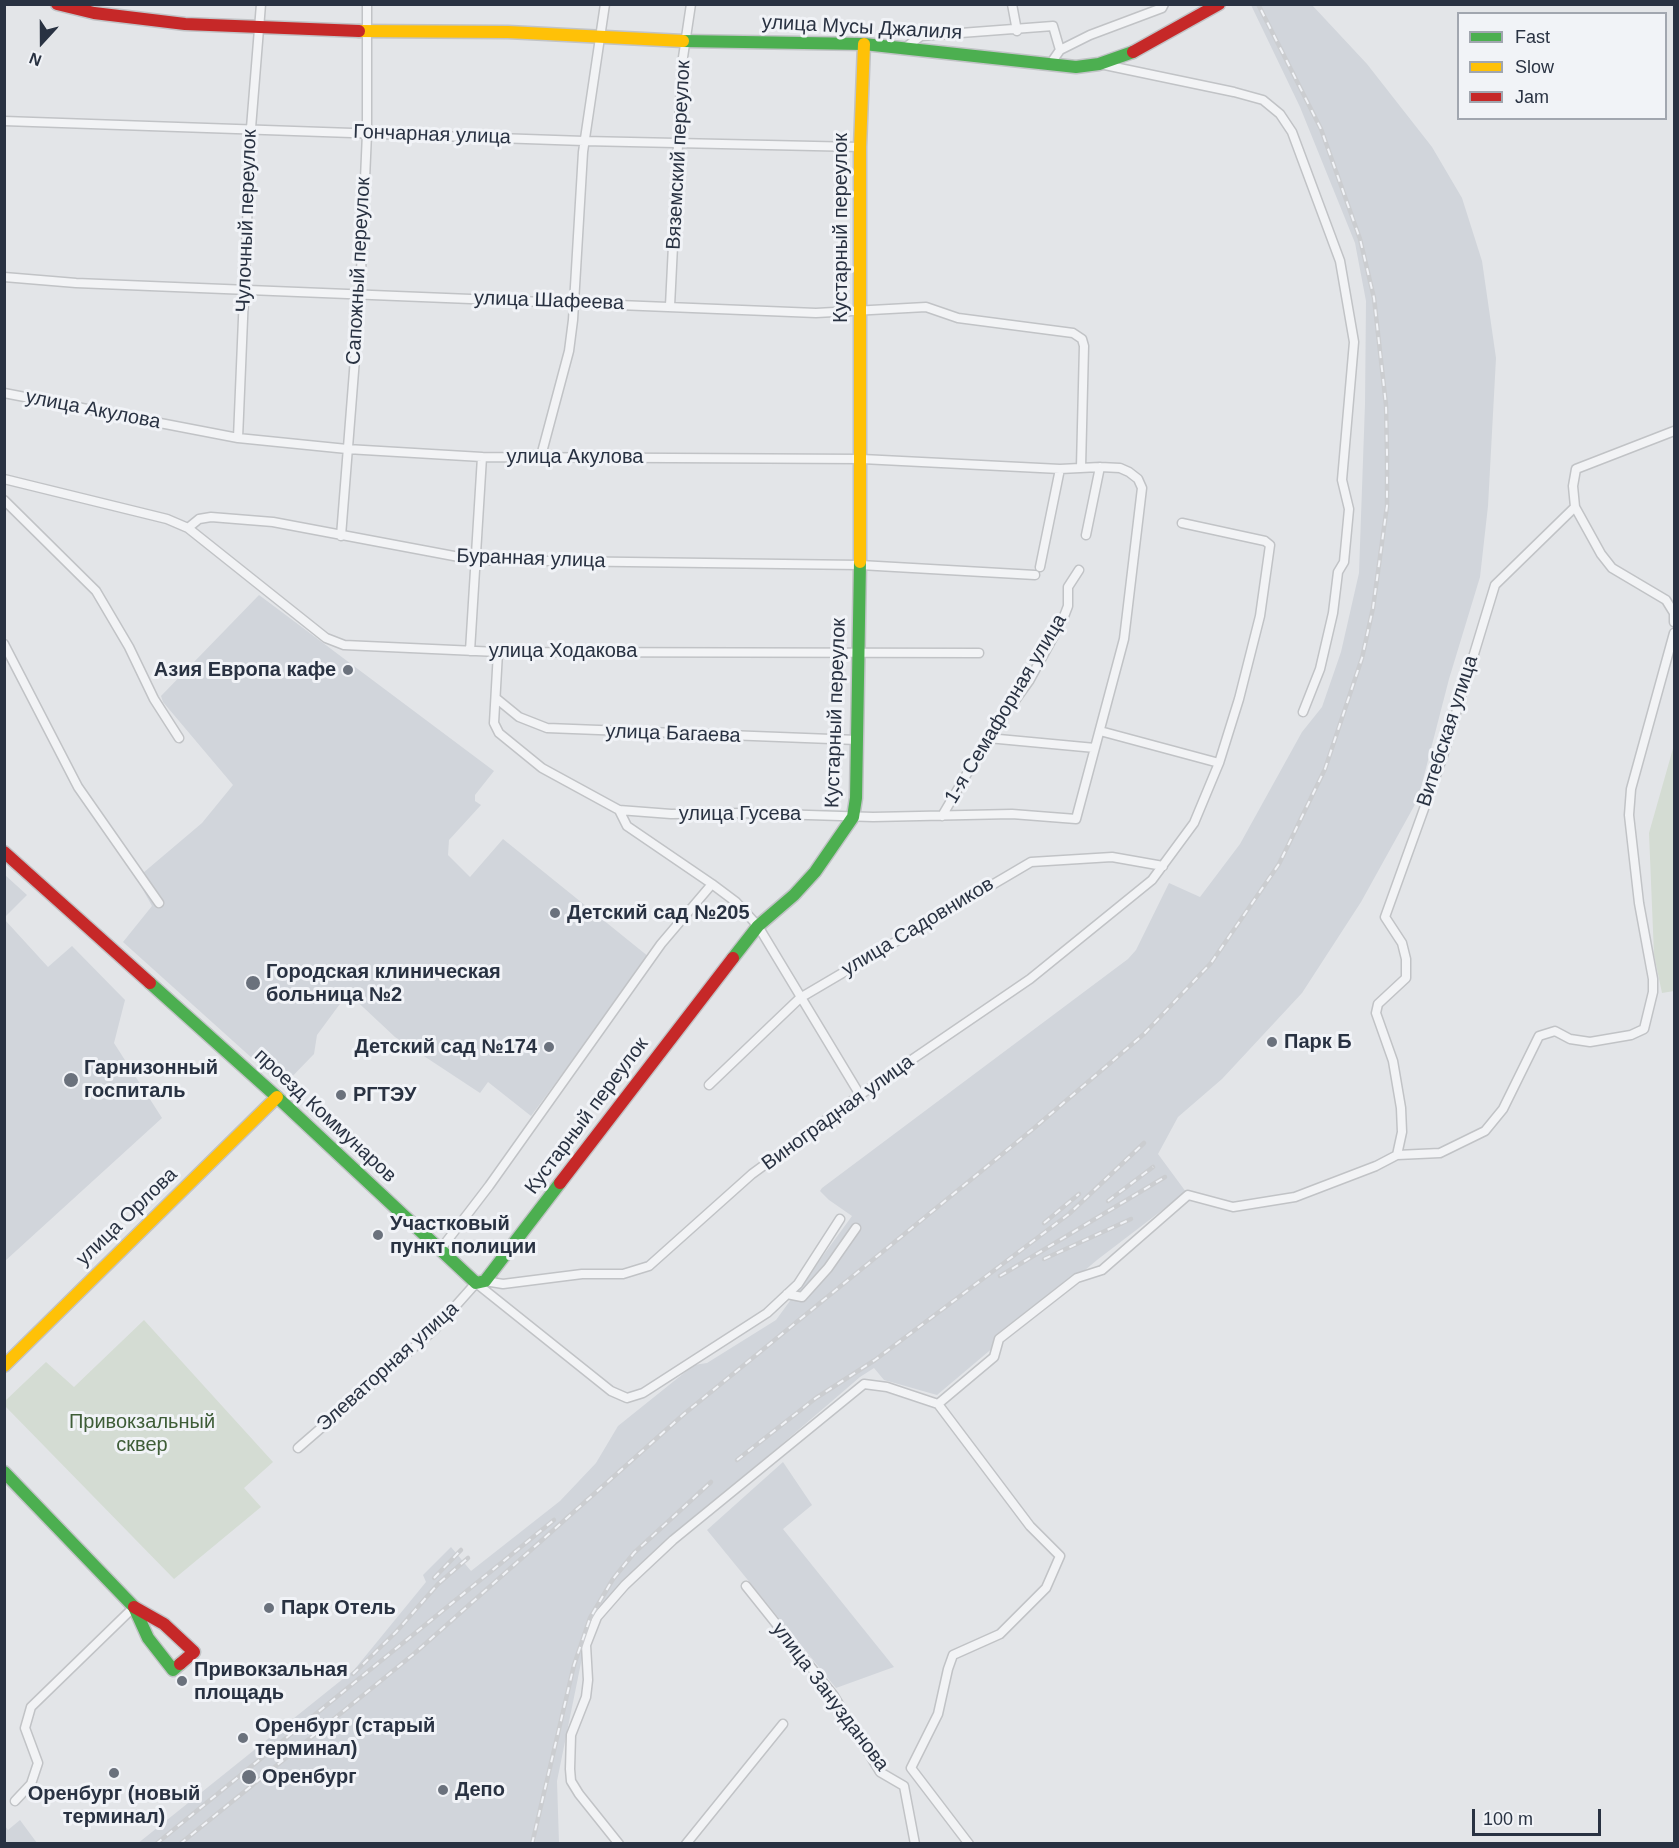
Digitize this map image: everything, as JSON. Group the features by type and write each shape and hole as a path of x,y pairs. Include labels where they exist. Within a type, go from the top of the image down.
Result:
{"street":[{"name":"улица Мусы Джалиля","path":"57,4 143,19 259,28 508,32 602,38 864,44 1076,67 1099,64 1145,47 1219,4"},
{"name":"Чулочный переулок","path":"238,438 251,128 261,4"},
{"name":"Сапожный переулок","path":"341,536 360,295 367,133 367,4"},
{"path":"541,456 569,351 584,141 602,38 605,4"},
{"name":"Вяземский переулок","path":"670,306 680,142 682,64 691,4"},
{"path":"1012,4 1017,31"},
{"path":"1051,63 1060,50 1090,35 1162,8 1164,4"},
{"path":"906,47 921,36 952,32 1017,31 1053,26 1060,50"},
{"name":"Кустарный переулок","path":"481,1282 758,926 794,895 815,872 853,817 856,798 862,459 860,147 864,44"},
{"path":"1099,64 1263,100 1280,114 1292,132 1340,261 1349,300 1354,342 1342,480 1349,508 1344,562 1338,572 1333,613 1320,669 1303,712"},
{"name":"Гончарная улица","path":"4,122 251,128 584,141 860,147"},
{"name":"улица Шафеева","path":"4,277 76,283 244,288 360,295 816,313 926,307 958,318 1073,333 1082,339 1083,346 1081,468"},
{"name":"улица Акулова","path":"4,393 238,438 347,449 482,457 862,459 1060,469 1120,468 1129,472 1142,488 1124,639 1100,731"},
{"path":"1674,431 1576,469 1573,486 1575,507 1601,554 1612,568 1666,600 1674,613 1674,622"},
{"path":"470,651 482,457"},
{"path":"1086,535 1100,467"},
{"name":"Буранная улица","path":"188,528 199,519 211,517 273,522 475,560 860,565 1038,571 1060,469"},
{"path":"4,479 167,519 188,528"},
{"path":"4,500 96,591 129,648 154,699 179,738"},
{"name":"Витебская улица","path":"1397,1155 1402,1138 1401,1108 1394,1061 1376,1013 1378,1004 1406,978 1406,959 1402,943 1384,917 1443,756 1495,585 1575,507"},
{"name":"Виноградная улица","path":"481,1282 503,1284 582,1275 623,1274 649,1266 752,1174 860,1095 1030,979 1152,880 1194,823 1219,763 1239,699 1260,616 1270,545 1265,541 1182,523"},
{"name":"улица Ходакова","path":"188,528 326,638 344,645 498,652 979,653"},
{"name":"1-я Семафорная улица","path":"942,816 988,738 1029,681 1063,619 1068,606 1068,587 1079,570"},
{"path":"938,1404 994,1357 999,1339 1077,1278 1102,1270 1188,1195 1233,1207 1295,1197 1397,1155 1440,1152 1485,1131 1503,1109 1539,1036 1555,1031 1570,1039 1590,1042 1631,1035 1644,1029 1653,992 1653,979 1639,903 1629,815 1631,789 1674,633"},
{"path":"4,644 78,787 159,903"},
{"name":"улица Гусева","path":"498,652 494,723 499,733 542,768 619,810 671,814 744,813 853,817 1012,814 1076,819 1095,748"},
{"name":"улица Багаева","path":"497,699 519,717 547,728 857,740"},
{"path":"988,738 1095,748 1100,731 1219,763"},
{"path":"619,810 627,826 736,902 758,926 860,1095"},
{"name":"проезд Коммунаров","path":"4,852 277,1098 440,1250 481,1282 596,1381 627,1398 643,1393 767,1313 787,1294"},
{"name":"улица Садовников","path":"709,1085 800,998 1031,862 1112,857 1163,866"},
{"path":"440,1250 489,1186 683,914 712,884"},
{"name":"улица Орлова","path":"4,1366 277,1098"},
{"path":"787,1294 798,1284 840,1219"},
{"path":"787,1294 802,1297 828,1268 856,1228"},
{"name":"Элеваторная улица","path":"298,1448 435,1329 481,1282"},
{"path":"619,1844 593,1814 571,1781 571,1735 586,1697 588,1680 586,1645 597,1617 625,1585 673,1540 864,1384 887,1387 938,1404 1030,1526 1054,1547 1060,1556 1046,1588 1000,1634 953,1655 938,1714 904,1786"},
{"path":"4,1472 134,1607 164,1624 194,1652 173,1670 148,1638 134,1607"},
{"name":"улица Занузданова","path":"746,1586 834,1696 880,1772 904,1786 915,1844"},
{"path":"15,1800 31,1784 38,1763 25,1728 31,1707 134,1607"},
{"path":"686,1844 783,1724"},
{"path":"911,1767 969,1844"}],"shaded area":[{"path":"1251,5 1312,5 1367,64 1432,147 1462,198 1482,261 1496,358 1488,506 1480,577 1449,679 1418,799 1361,902 1302,993 1222,1079 1178,1117 1158,1154 1186,1192 1097,1260 937,1395 884,1380 874,1368 860,1377 648,1559 598,1611 584,1648 557,1781 559,1843 137,1844 354,1670 426,1582 423,1575 451,1547 471,1571 560,1501 596,1463 618,1426 694,1365 707,1363 776,1320 852,1216 829,1200 820,1191 822,1188 1128,959 1136,950 1169,883 1200,897 1240,844 1302,732 1322,707 1341,652 1359,573 1365,404 1366,301 1355,243 1300,107"},
{"path":"259,595 494,771 475,795 475,801 481,805 449,840 448,855 470,877 503,839 649,957 531,1116 488,1082 480,1093 395,1037 348,993 317,1035 314,1054 283,1086 123,942 152,906 138,881 143,873 202,823 233,785 163,702 161,696"},
{"path":"5,875 27,895 5,917"},
{"name":"Гарнизонный госпиталь","path":"5,920 48,967 72,946 125,1000 114,1043 162,1118 5,1261"},
{"path":"783,1462 812,1505 783,1529 894,1667 836,1688 707,1530"},
{"path":"20,1820 37,1843 5,1843 5,1826 8,1830"}],"green space":[{"path":"1674,745 1674,991 1662,993 1654,955 1649,833"},
{"name":"Привокзальный сквер","path":"144,1320 273,1462 244,1488 261,1507 174,1579 5,1406 5,1401 46,1362 74,1387"}],"railway":[{"path":"180,1844 415,1653 684,1414 1033,1129 1144,1034 1211,963 1279,864 1325,769 1362,658 1373,608 1387,506 1386,405 1374,298 1360,239 1321,129 1258,4"},
{"path":"737,1460 816,1398 875,1360 1069,1214 1144,1143"},
{"path":"1108,1201 1153,1167"},
{"path":"1000,1276 1165,1177"},
{"path":"1044,1223 1079,1194"},
{"path":"1044,1259 1131,1219"},
{"path":"532,1844 574,1665 590,1618 613,1579 634,1553 711,1482"},
{"path":"156,1844 554,1520"},
{"path":"434,1578 461,1550"},
{"path":"353,1674 396,1632 438,1584 468,1558"}],"traffic: fast":[{"path":"683,41 864,44 1076,67 1099,64 1133,52"},
{"path":"733,958 758,926 794,895 815,872 853,817 856,798 860,562"},
{"path":"150,983 277,1097 476,1283 485,1281 560,1183"},
{"path":"4,1472 134,1607 148,1638 173,1670 180,1664"}],"traffic: slow":[{"path":"359,31 508,32 683,41"},
{"path":"860,562 860,147 864,44"},
{"path":"4,1366 277,1097"}],"traffic: jam":[{"path":"57,4 94,13 185,24 359,31"},
{"path":"1133,52 1219,4"},
{"path":"4,852 150,983"},
{"path":"560,1183 733,958"},
{"path":"134,1607 164,1624 194,1652 180,1664"}],"place":[{"name":"Азия Европа кафе","path":"348,670"},
{"name":"Детский сад №205","path":"555,913"},
{"name":"Городская клиническая больница №2","path":"253,983"},
{"name":"Парк Б","path":"1272,1042"},
{"name":"Детский сад №174","path":"549,1047"},
{"name":"Гарнизонный госпиталь","path":"71,1080"},
{"name":"РГТЭУ","path":"341,1095"},
{"name":"Участковый пункт полиции","path":"378,1235"},
{"name":"Парк Отель","path":"269,1608"},
{"name":"Привокзальная площадь","path":"182,1681"},
{"name":"Оренбург (старый терминал)","path":"243,1738"},
{"name":"Оренбург (новый терминал)","path":"114,1773"},
{"name":"Оренбург","path":"249,1777"},
{"name":"Депо","path":"443,1790"}]}
